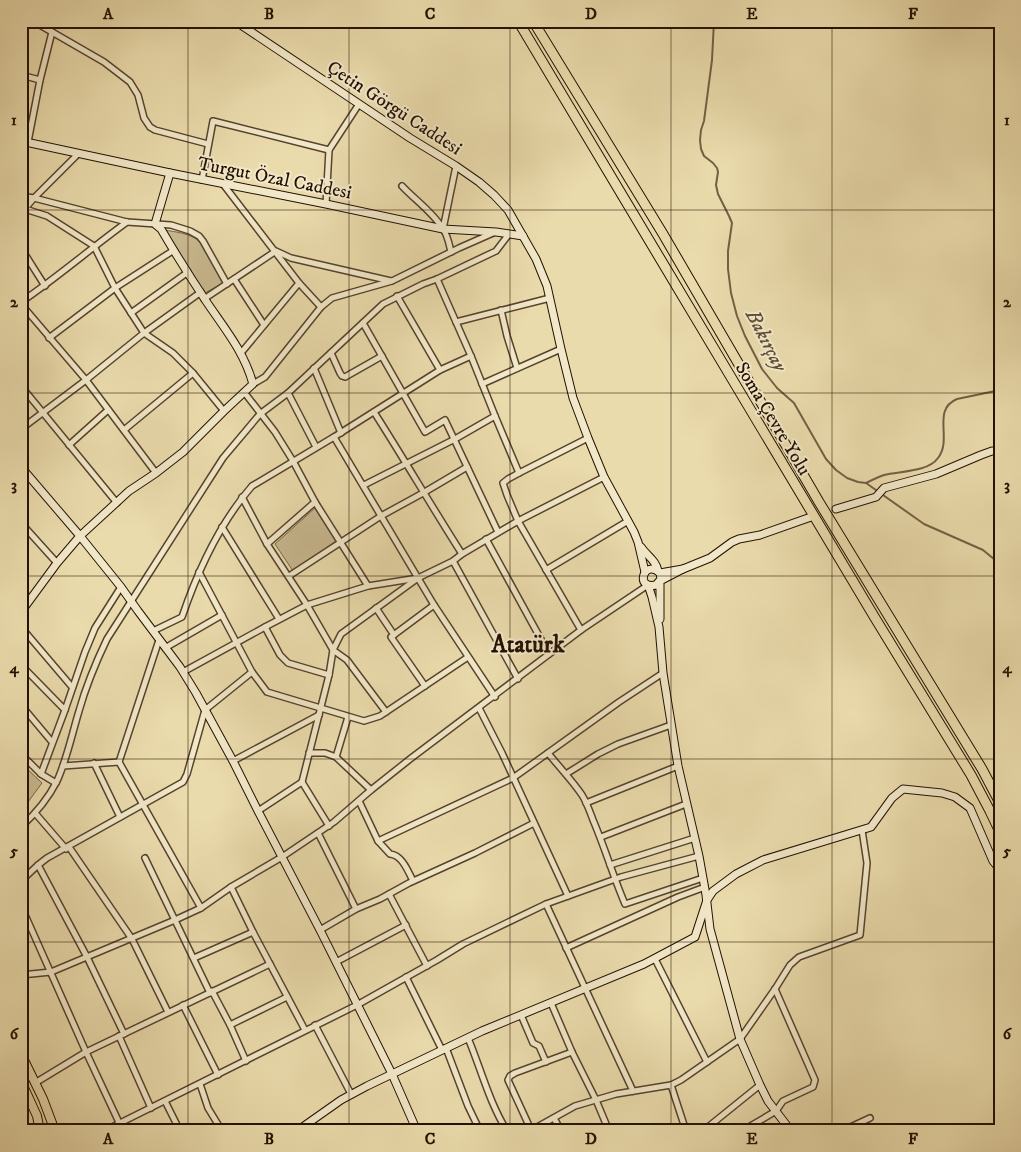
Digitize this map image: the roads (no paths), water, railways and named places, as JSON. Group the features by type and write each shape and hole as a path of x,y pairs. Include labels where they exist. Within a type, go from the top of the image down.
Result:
{"highway":[{"name":"Soma Çevre Yolu","path":"518,21 971,775 1000,832"},
{"name":"Soma Çevre Yolu","path":"533,21 663,234 819,502 982,769 1000,803"}],"main road":[{"path":"21,1054 56,1131"},
{"path":"21,1081 25,1099 37,1116 40,1131"}],"street":[{"path":"33,21 104,62 130,82 138,95 144,118 150,127 208,144"},
{"name":"Çetin Görgü Caddesi","path":"235,21 410,138 456,166 479,182 508,210 536,259 547,286 573,398 588,438 604,477 638,542"},
{"path":"25,142 52,32"},
{"path":"21,75 40,80"},
{"path":"326,204 329,150 359,104"},
{"path":"202,180 213,121 329,150"},
{"name":"Turgut Özal Caddesi","path":"25,142 443,229 496,232 523,236"},
{"path":"78,154 23,211 47,216 94,246 115,288 144,333 173,353 193,373 224,411"},
{"path":"443,229 456,166"},
{"path":"155,224 170,173"},
{"path":"223,184 299,283 321,306"},
{"path":"402,186 433,216 443,229 451,252"},
{"path":"21,196 127,222 171,226 190,231 199,236 227,284"},
{"path":"127,222 21,303 86,380 156,473"},
{"path":"155,224 161,229 241,353 253,384"},
{"path":"21,612 56,563 80,536 129,491 183,452 244,392 265,377 321,306 332,298 392,281 496,232"},
{"path":"21,827 35,813 56,783 97,659 107,639 223,458 260,414 288,393 383,304 496,251 509,234"},
{"path":"21,248 45,286"},
{"path":"49,338 115,288 174,250"},
{"path":"21,429 144,333 202,295 227,284 276,251"},
{"path":"276,251 291,258 392,281"},
{"path":"131,313 188,272"},
{"path":"234,279 264,325"},
{"path":"437,279 472,356 494,416 519,473"},
{"path":"241,353 299,283"},
{"path":"397,296 440,370"},
{"path":"456,322 550,298"},
{"path":"501,310 517,368"},
{"path":"363,323 425,432 446,420 466,467 498,532"},
{"path":"482,384 561,349"},
{"path":"331,353 340,373 345,377 382,356"},
{"path":"153,631 182,617 193,585 222,527 242,497 252,486 341,433 440,370 472,356"},
{"path":"314,368 341,433"},
{"path":"124,430 193,373"},
{"path":"21,386 116,502"},
{"path":"244,392 275,432 315,502 368,586"},
{"path":"288,393 316,447"},
{"path":"69,445 108,410"},
{"path":"374,412 462,554"},
{"path":"364,485 455,440 494,416"},
{"path":"334,437 434,605 495,696"},
{"path":"581,630 518,521 503,483 588,438"},
{"path":"836,509 876,497 884,488 936,474 992,451 1000,451"},
{"path":"21,467 121,587 183,672 196,693 320,930 392,1074 417,1131"},
{"path":"288,576 381,516 466,467"},
{"path":"258,811 302,782 333,650 341,634 418,578 453,561 518,521 604,477"},
{"path":"242,497 267,544 308,605 333,650 347,660 386,712"},
{"path":"267,544 315,502"},
{"path":"21,975 51,972 71,965 201,908 329,826 371,790 549,654 648,585 654,586 683,569 714,556 739,539 756,537 810,517"},
{"path":"546,570 628,521"},
{"path":"21,523 56,563"},
{"path":"222,527 279,619"},
{"path":"486,539 549,654"},
{"path":"638,542 645,572 644,580 652,597 659,627 663,673 671,726 686,804 700,856 710,929 740,1039 768,1101 791,1131"},
{"path":"638,542 646,554 657,564 661,579 659,590 661,618 659,627"},
{"path":"453,561 518,679"},
{"path":"645,572 650,569 656,569 659,572 683,569"},
{"path":"199,572 252,672 267,692 319,712 364,721 380,716 468,657"},
{"path":"183,672 308,605 368,586 418,578"},
{"path":"41,774 95,628 121,587"},
{"path":"424,686 390,637 434,605"},
{"path":"376,608 394,635"},
{"path":"165,648 222,615"},
{"path":"21,627 72,687"},
{"path":"265,627 280,655 288,663 328,675"},
{"path":"159,640 120,762 201,908"},
{"path":"21,665 65,710"},
{"path":"21,880 38,865 89,834 183,782 205,710 252,672"},
{"path":"378,842 513,778 663,673"},
{"path":"21,705 52,742"},
{"path":"479,708 502,753 568,896"},
{"path":"233,761 319,712"},
{"path":"336,756 348,717"},
{"path":"566,774 618,744 671,726"},
{"path":"309,753 336,756 371,790"},
{"path":"548,753 582,795 625,904 703,878"},
{"path":"21,754 41,774 56,783"},
{"path":"63,766 120,762"},
{"path":"94,764 120,818"},
{"path":"586,803 678,766"},
{"path":"302,782 329,826"},
{"path":"297,1131 351,1094 392,1074 468,1038 644,964 695,937 707,900 713,891 736,874 763,860 871,827 892,798 904,789 942,793 954,797 970,808 993,861 1000,867"},
{"path":"359,801 378,842 390,854 400,858 413,881"},
{"path":"600,838 686,804"},
{"path":"35,813 67,848 132,939 168,1012"},
{"path":"320,930 356,909 534,823"},
{"path":"572,1052 510,1076 509,1084 530,1130 575,1106 616,1094 671,1084 681,1080 740,1039 790,965 799,957 860,935 866,863 862,830"},
{"path":"318,833 356,909"},
{"path":"610,865 695,838"},
{"path":"104,1131 357,1005 478,936 546,904 615,880 700,856"},
{"path":"146,858 211,992 230,1025 246,1061"},
{"path":"38,865 87,957 151,1108"},
{"path":"231,887 305,1030"},
{"path":"566,948 678,897 705,887"},
{"path":"389,894 427,966"},
{"path":"546,904 633,1091"},
{"path":"21,909 123,1131"},
{"path":"336,962 406,925"},
{"path":"194,958 253,932"},
{"path":"655,959 707,1062"},
{"path":"35,1083 86,1052 270,964"},
{"path":"406,977 444,1049 480,1131"},
{"path":"742,1131 776,1111 783,1101 813,1087 815,1080 775,989"},
{"path":"230,1025 287,997"},
{"path":"551,1003 609,1131"},
{"path":"183,1006 218,1075"},
{"path":"521,1015 533,1043 539,1046 546,1062"},
{"path":"315,1025 351,1094"},
{"path":"468,1038 491,1101 508,1131"},
{"path":"200,1084 208,1108 222,1131"},
{"path":"671,1084 686,1131"},
{"path":"704,1131 760,1085"},
{"path":"165,1101 180,1131"},
{"path":"554,1118 561,1131"},
{"path":"842,1131 870,1118"}],"waterway":[{"name":"Bakırçay","path":"714,21 712,60 704,121 701,130 701,149 704,156 717,168 716,185 718,194 732,223 728,251 731,293 745,336 762,369 777,388 794,403 826,459 836,470 847,478 866,483 924,524 983,550 1000,564"},
{"path":"866,483 884,475 914,470 934,463 942,450 945,410 949,404 957,399 1000,390"}],"district":[{"name":"Atatürk","path":"528,644"}]}
